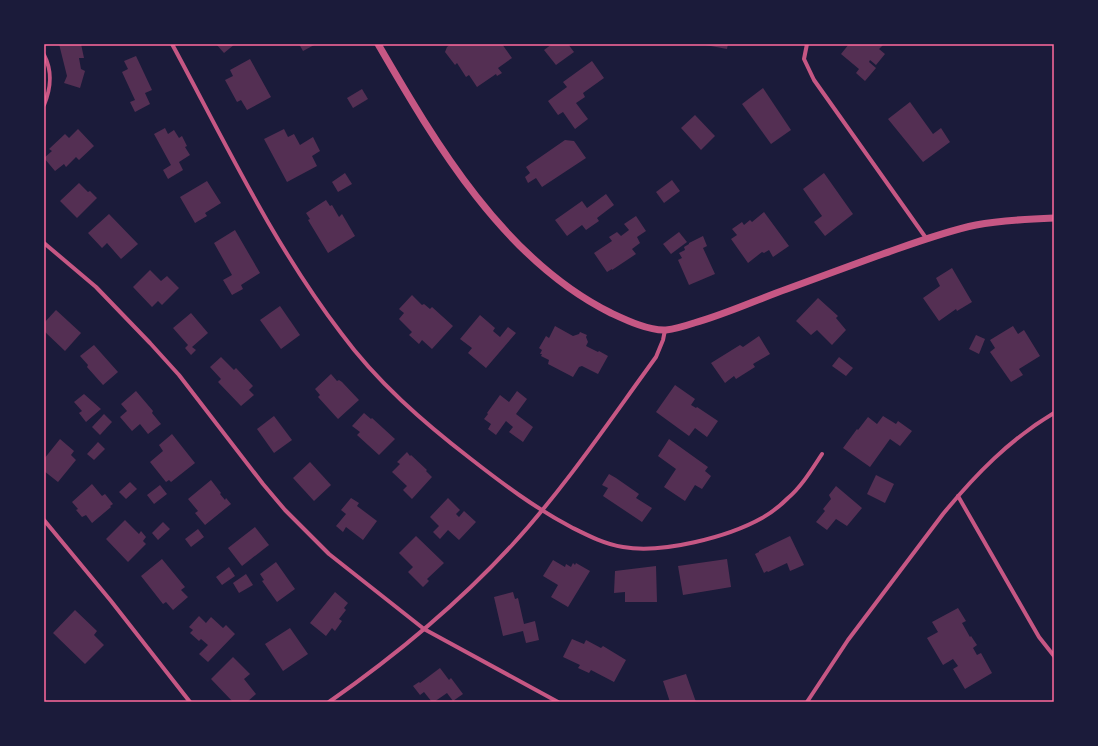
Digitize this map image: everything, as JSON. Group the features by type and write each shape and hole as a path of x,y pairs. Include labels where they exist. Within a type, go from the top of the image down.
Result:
{"street":[{"path":"172,44 262,212 298,270 341,334 366,364 417,416 484,469 542,511 591,537 621,547 655,549 680,545 710,538 740,528 762,518 782,504 797,489 822,454"},
{"path":"378,44 436,139 459,173 495,218 531,257 550,274 604,310 646,327 665,330 716,317 787,289 926,238 974,226 1018,219 1054,218"},
{"path":"807,44 804,59 814,80 926,238"},
{"path":"44,55 49,66 51,83 44,105"},
{"path":"44,243 96,287 179,375 264,484 306,532 329,554 424,628 558,702"},
{"path":"329,702 381,665 484,574 512,545 542,511 577,466 656,357 664,340 665,330"},
{"path":"807,702 848,640 934,525 958,496 996,455 1020,436 1054,413"},
{"path":"958,496 1039,637 1054,656"},
{"path":"44,520 111,600 190,702"}],"building":[{"path":"59,44 81,44 84,58 79,58 81,69 85,71 80,88 64,83 67,76"},
{"path":"216,44 235,44 224,53"},
{"path":"299,44 316,44 303,51"},
{"path":"451,44 502,44 512,58 498,68 502,73 497,76 496,74 477,87 469,75 466,77 457,63 455,65 445,52 447,47"},
{"path":"552,44 568,44 574,52 556,65 544,50"},
{"path":"700,44 728,44 727,49"},
{"path":"849,44 884,44 879,49 885,54 876,65 870,60 869,62 876,68 865,81 856,73 859,69 841,54"},
{"path":"136,56 152,90 145,93 150,104 135,112 130,102 135,100 122,72 128,69 124,61"},
{"path":"250,59 271,97 247,110 241,100 237,102 225,80 233,76 230,70"},
{"path":"592,61 604,78 583,93 585,97 576,103 588,119 575,129 563,112 558,115 548,101 567,87 563,82"},
{"path":"763,88 791,130 771,144 742,104"},
{"path":"362,89 368,99 353,108 347,98"},
{"path":"910,102 933,134 941,128 950,142 923,162 888,119"},
{"path":"695,115 715,136 701,150 681,128"},
{"path":"165,128 168,134 174,130 179,138 182,136 187,146 185,147 190,155 179,162 183,170 168,179 163,170 171,165 154,134"},
{"path":"78,129 94,146 79,160 76,157 66,167 64,164 55,171 44,158 52,151 49,149 65,134 69,138"},
{"path":"284,129 288,137 294,134 300,145 313,137 320,151 312,156 317,166 287,182 264,139"},
{"path":"565,140 574,141 586,158 542,187 536,178 528,183 525,177 530,173 526,167"},
{"path":"345,173 352,184 338,192 332,182"},
{"path":"824,173 853,214 825,236 814,222 822,216 803,189"},
{"path":"672,180 680,191 664,203 656,192"},
{"path":"207,181 221,203 205,213 207,216 195,223 180,197"},
{"path":"79,183 97,198 77,218 60,201"},
{"path":"606,194 614,205 597,218 599,221 586,230 582,225 567,236 555,220 582,201 587,208"},
{"path":"326,200 330,206 332,205 339,217 342,214 355,236 328,253 308,220 310,219 306,213"},
{"path":"764,212 789,246 773,257 769,250 764,253 762,252 748,263 731,239 737,235 732,229 742,222 744,225 750,220 752,222"},
{"path":"109,214 138,244 121,259 107,243 102,248 88,233"},
{"path":"636,216 646,231 637,237 640,243 632,249 636,254 607,272 594,253 612,241 609,237 617,232 621,236 629,230 624,224"},
{"path":"235,230 260,273 241,285 243,289 232,295 223,280 232,275 214,243"},
{"path":"679,232 687,242 671,254 663,244"},
{"path":"703,236 707,246 703,248 715,274 689,285 678,260 682,258 679,253 685,250 684,247 689,243"},
{"path":"952,268 972,302 957,311 956,309 939,321 923,298 940,286 936,278"},
{"path":"150,270 161,281 167,276 179,288 162,305 158,301 152,307 133,287"},
{"path":"412,295 422,305 424,304 430,309 432,307 453,326 432,349 422,340 419,344 409,335 412,332 399,319 404,313 399,309"},
{"path":"818,298 838,316 836,318 846,330 832,345 817,330 811,335 796,321"},
{"path":"280,306 300,335 281,349 260,320"},
{"path":"56,310 81,333 65,351 44,331 44,323"},
{"path":"191,313 208,333 192,347 196,350 191,355 185,348 188,345 173,328"},
{"path":"480,315 495,328 493,331 500,337 508,327 516,333 486,368 468,353 472,348 460,339"},
{"path":"555,326 573,336 579,334 580,332 587,335 586,337 588,342 586,346 608,356 598,374 582,366 579,367 573,377 548,364 549,360 541,356 542,354 540,354 542,350 539,348 546,336 549,338"},
{"path":"1013,326 1018,334 1024,330 1040,356 1019,369 1023,375 1011,382 990,352 995,348 990,340"},
{"path":"976,335 985,339 979,354 969,349"},
{"path":"759,336 770,354 753,364 755,367 736,379 734,376 725,383 711,363 740,345 743,347"},
{"path":"94,345 118,372 103,385 87,367 88,365 80,356"},
{"path":"221,357 234,370 236,368 253,386 249,390 254,395 241,406 218,382 221,379 210,367"},
{"path":"839,357 853,368 846,376 832,366"},
{"path":"331,374 337,381 339,380 342,382 359,400 338,419 318,397 320,395 315,389"},
{"path":"675,385 695,399 691,405 696,408 697,407 718,421 707,437 695,428 689,436 656,412"},
{"path":"136,391 153,411 152,413 161,424 148,434 140,424 132,431 120,417 127,411 121,404"},
{"path":"517,391 527,399 516,414 533,427 523,442 509,432 513,427 506,421 496,435 488,429 491,424 484,419 500,395 509,402"},
{"path":"84,394 101,409 86,422 79,413 82,411 74,402"},
{"path":"364,413 371,419 372,418 395,439 379,455 357,435 360,432 352,426"},
{"path":"104,414 112,422 100,435 92,427"},
{"path":"274,416 292,440 274,453 257,429"},
{"path":"883,416 896,424 898,421 912,431 900,446 890,439 870,467 843,448 868,417 877,424"},
{"path":"172,434 195,463 171,482 169,480 166,482 150,462 163,451 159,445"},
{"path":"60,439 74,451 71,455 76,460 58,482 44,471 44,459"},
{"path":"669,439 708,467 705,471 711,476 702,489 695,485 685,501 664,487 676,469 658,456"},
{"path":"98,442 105,449 94,460 87,454"},
{"path":"407,452 427,470 426,471 432,477 412,499 403,490 407,486 392,472 400,464 397,462"},
{"path":"310,462 331,485 314,501 293,478"},
{"path":"609,474 639,494 636,498 652,508 642,522 603,496 608,488 602,485"},
{"path":"876,475 894,484 885,503 867,494"},
{"path":"211,480 225,500 226,498 231,504 205,525 195,513 198,511 188,499"},
{"path":"130,482 137,489 126,499 119,492"},
{"path":"92,484 102,496 105,494 113,504 92,523 86,515 82,517 72,502"},
{"path":"160,485 167,494 154,504 147,495"},
{"path":"836,486 862,508 847,526 836,519 827,530 816,522 825,511 823,509 831,499 829,495"},
{"path":"351,498 359,503 357,506 377,521 363,540 346,527 343,532 336,526 346,514 341,510"},
{"path":"448,498 460,510 456,514 459,517 464,511 476,522 459,540 448,530 440,539 433,532 439,526 430,517"},
{"path":"125,520 139,534 141,531 146,537 143,541 146,544 128,562 106,539"},
{"path":"163,522 170,529 158,540 152,533"},
{"path":"255,527 269,545 242,566 228,548"},
{"path":"198,529 204,537 191,547 185,539"},
{"path":"416,536 444,563 427,579 429,581 423,587 408,572 413,567 399,553"},
{"path":"790,536 804,565 790,571 787,563 764,573 755,554"},
{"path":"162,559 185,587 181,590 188,597 173,610 166,602 163,604 141,576"},
{"path":"727,559 731,587 683,595 678,566"},
{"path":"553,560 565,567 566,564 571,567 573,563 575,565 576,563 590,571 568,607 551,597 558,585 543,576"},
{"path":"276,562 295,589 277,602 262,581 264,580 260,574"},
{"path":"656,566 657,602 625,602 625,592 614,593 615,571"},
{"path":"229,567 235,576 222,585 216,577"},
{"path":"246,574 253,585 239,593 233,583"},
{"path":"335,592 348,603 344,608 346,610 339,619 342,621 335,631 332,628 326,636 310,623"},
{"path":"513,592 515,599 518,598 524,624 535,621 539,640 526,643 523,631 503,636 494,597"},
{"path":"958,608 966,621 962,623 970,637 971,636 977,645 973,648 977,655 981,653 992,673 965,689 953,669 958,666 953,659 943,665 927,638 938,632 932,622"},
{"path":"75,610 97,631 94,635 104,645 85,664 53,633"},
{"path":"199,616 206,623 211,617 223,628 226,625 235,634 208,662 199,654 208,645 201,639 199,641 190,633 193,630 189,627"},
{"path":"290,628 308,654 283,671 265,644"},
{"path":"572,639 584,644 586,640 601,648 603,646 626,660 614,682 591,670 589,673 578,668 580,665 563,657"},
{"path":"233,657 250,674 244,679 256,694 247,702 233,702 211,679"},
{"path":"440,668 449,680 451,678 463,694 453,701 447,693 432,702 424,692 420,695 413,686 419,682 420,683"},
{"path":"686,674 696,702 670,702 663,681"}]}
